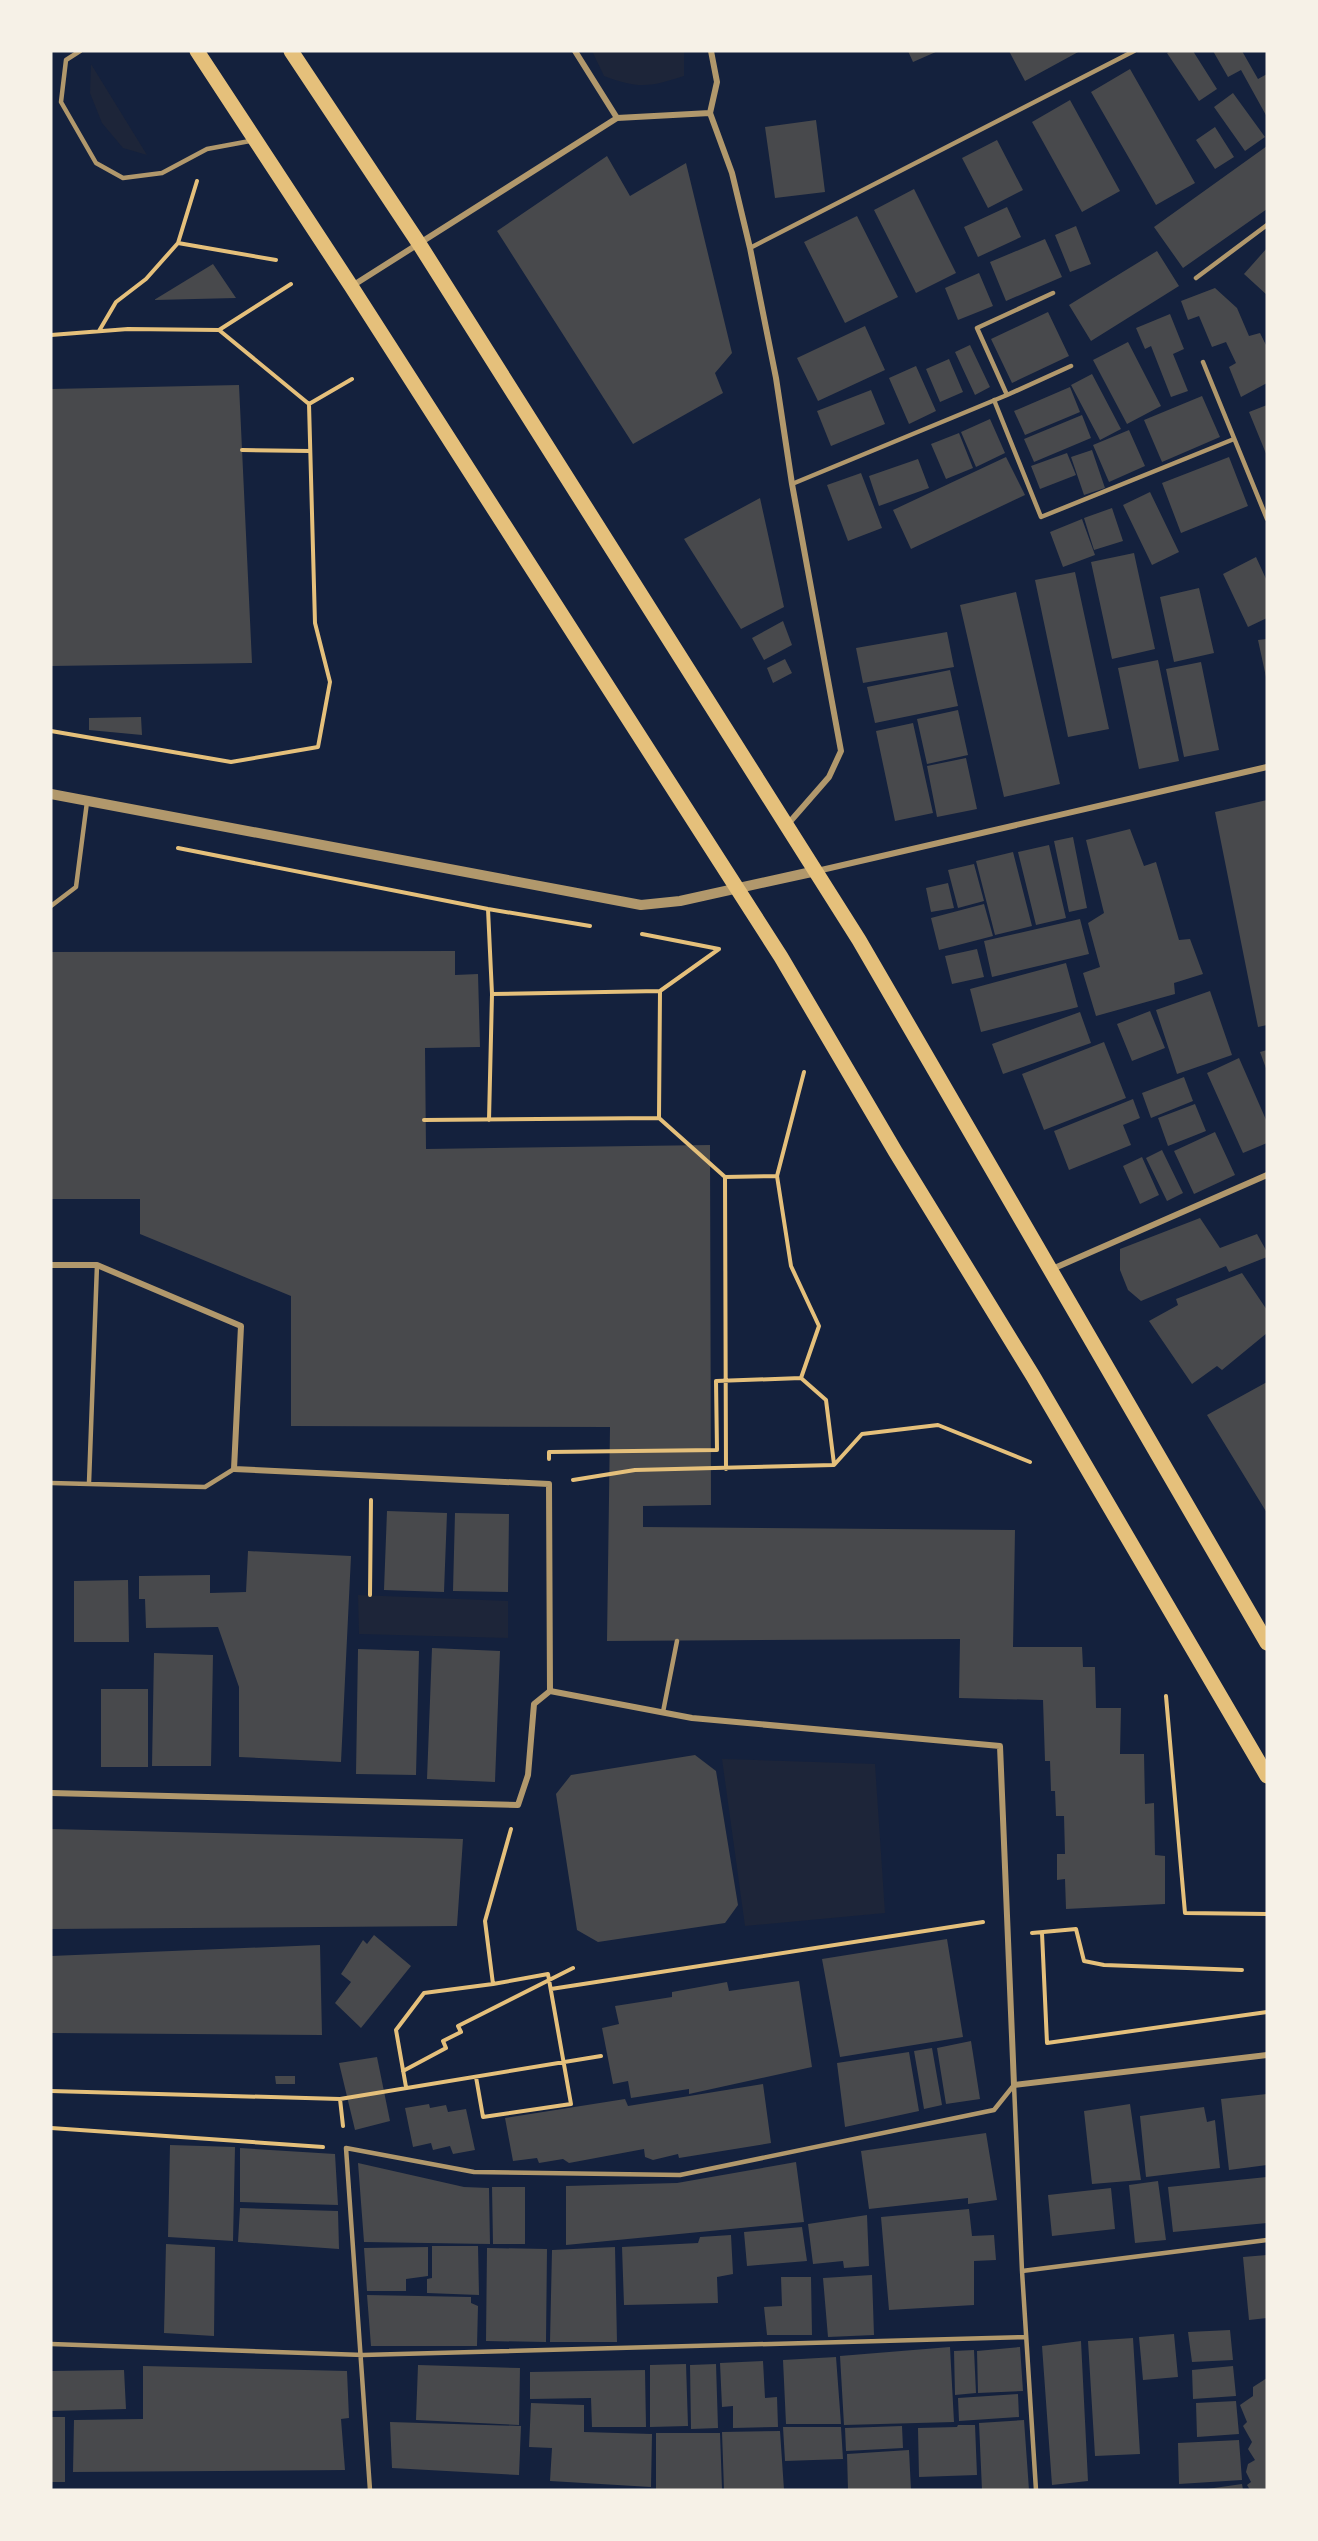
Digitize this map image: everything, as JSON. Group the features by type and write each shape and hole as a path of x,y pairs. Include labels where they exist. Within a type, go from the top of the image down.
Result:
{"main road":[{"path":"197,51 738,888 1033,1376 1267,1776"},
{"path":"291,51 418,242 788,825 871,960 1267,1643"}],"street":[{"path":"575,51 617,118"},
{"path":"711,51 717,82 710,113 732,173 750,248 776,378 792,483 841,751 829,777 788,825"},
{"path":"351,286 617,118 681,117 710,113"},
{"path":"51,794 641,905 680,901 1267,767"},
{"path":"1049,1270 1267,1175"},
{"path":"51,1265 97,1265 241,1326 234,1469 549,1484 550,1691"},
{"path":"550,1691 692,1718 1000,1746 1006,1935 1014,2085 1267,2055"},
{"path":"51,1793 518,1804 528,1775 534,1704 550,1691"}],"lane":[{"path":"80,51 66,60 61,102 96,163 123,178 162,173 207,149 256,140"},
{"path":"750,248 1134,51"},
{"path":"1196,278 1267,225"},
{"path":"1006,395 977,328 1053,293"},
{"path":"1203,362 1267,519"},
{"path":"792,483 1071,366"},
{"path":"994,400 1041,517 1234,439"},
{"path":"51,906 76,887 87,801"},
{"path":"89,1483 97,1265"},
{"path":"51,1483 205,1487 234,1469"},
{"path":"663,1713 677,1641"},
{"path":"370,2490 363,2355 346,2148 474,2172 680,2175 994,2110 1014,2085"},
{"path":"1014,2085 1022,2271 1036,2490"},
{"path":"1022,2271 1267,2240"},
{"path":"51,2344 363,2355 1026,2337"}],"path":[{"path":"99,331 116,302 146,279 178,243 207,149"},
{"path":"178,243 276,260"},
{"path":"51,335 99,331 219,330 291,284"},
{"path":"51,730 231,762 318,747 330,682 315,623 309,404 219,330"},
{"path":"309,404 352,379"},
{"path":"242,450 310,451"},
{"path":"176,848 488,909 601,927"},
{"path":"488,909 492,994 489,1120"},
{"path":"492,994 660,991 720,949 634,933"},
{"path":"659,1118 660,991"},
{"path":"801,1378 819,1326 792,1266 777,1176 804,1072"},
{"path":"424,1120 659,1118 725,1177 777,1176"},
{"path":"725,1177 726,1469"},
{"path":"834,1465 826,1400 801,1378 716,1381 717,1450 549,1452 549,1484 635,1470 834,1465 862,1434 938,1425 1030,1462"},
{"path":"370,1595 372,1475"},
{"path":"1166,1696 1185,1913 1267,1914"},
{"path":"493,1984 485,1921 518,1804"},
{"path":"551,1989 1006,1918"},
{"path":"1006,1935 1076,1929 1084,1961 1104,1965 1242,1970"},
{"path":"1042,1933 1047,2043 1267,2012"},
{"path":"403,2071 446,2048 442,2041 461,2031 458,2026 573,1968"},
{"path":"406,2087 396,2030 424,1993 548,1974 571,2104 483,2117 476,2077"},
{"path":"51,2091 340,2098 602,2056"},
{"path":"51,2128 346,2148"}],"shaded area":[{"path":"592,51 684,51 684,76 653,84 626,83 604,76"},
{"path":"91,64 147,155 123,148 102,123 90,93"},
{"path":"358,1595 508,1601 508,1638 359,1634"},
{"path":"722,1759 875,1764 885,1913 745,1926"}],"building":[{"path":"908,51 938,51 913,62"},
{"path":"1009,51 1080,51 1025,81"},
{"path":"1193,51 1217,89 1199,101 1167,53"},
{"path":"1213,51 1242,51 1258,79 1267,74 1267,117 1241,70 1228,77"},
{"path":"1130,69 1195,183 1156,205 1091,92"},
{"path":"1233,93 1265,137 1245,151 1214,107"},
{"path":"1070,100 1120,191 1082,212 1032,122"},
{"path":"816,120 825,192 775,198 765,127"},
{"path":"1215,127 1234,157 1215,169 1196,140"},
{"path":"997,140 1023,190 988,208 962,158"},
{"path":"1267,146 1267,209 1183,268 1154,227"},
{"path":"607,156 630,196 686,163 732,353 715,373 723,393 633,444 497,231"},
{"path":"914,189 956,273 916,293 874,210"},
{"path":"1007,207 1021,237 978,257 964,227"},
{"path":"857,216 898,297 845,323 804,242"},
{"path":"1076,226 1091,264 1070,272 1055,235"},
{"path":"1045,239 1062,277 1006,301 990,262"},
{"path":"1267,248 1267,295 1244,274"},
{"path":"1157,251 1179,286 1091,341 1069,305"},
{"path":"213,264 236,298 154,300"},
{"path":"979,273 993,306 958,320 945,288"},
{"path":"1215,288 1237,308 1249,336 1260,333 1267,347 1267,383 1241,397 1229,367 1236,363 1226,342 1212,347 1199,316 1188,320 1181,301"},
{"path":"1048,312 1069,356 1012,383 991,339"},
{"path":"1170,314 1184,349 1173,354 1188,391 1171,397 1151,346 1145,349 1136,328"},
{"path":"865,326 885,370 818,401 797,358"},
{"path":"1128,342 1161,406 1127,424 1093,360"},
{"path":"970,345 990,387 975,395 955,352"},
{"path":"949,359 963,392 940,402 926,369"},
{"path":"916,366 936,411 909,424 889,378"},
{"path":"1092,374 1121,429 1100,440 1071,385"},
{"path":"239,385 252,663 51,666 51,389"},
{"path":"1070,387 1080,412 1025,435 1014,411"},
{"path":"871,390 885,424 831,446 817,411"},
{"path":"1202,396 1220,437 1162,462 1144,420"},
{"path":"1267,405 1267,456 1249,412"},
{"path":"1082,415 1091,438 1034,462 1024,439"},
{"path":"990,419 1005,453 976,467 961,432"},
{"path":"1129,430 1145,466 1109,482 1093,445"},
{"path":"959,433 973,468 946,479 931,444"},
{"path":"1092,450 1105,488 1084,495 1071,457"},
{"path":"1067,453 1076,475 1040,489 1031,466"},
{"path":"1006,457 1025,495 911,549 893,510"},
{"path":"1229,457 1248,506 1181,533 1162,483"},
{"path":"918,459 929,488 879,506 869,476"},
{"path":"861,473 882,528 848,541 827,485"},
{"path":"1150,492 1179,552 1152,565 1123,505"},
{"path":"760,498 784,607 741,629 684,539"},
{"path":"1112,508 1123,541 1094,550 1084,518"},
{"path":"1082,519 1095,555 1063,567 1050,532"},
{"path":"1134,553 1155,649 1112,659 1091,562"},
{"path":"1256,557 1267,581 1267,618 1248,627 1223,574"},
{"path":"1075,572 1109,729 1068,737 1035,580"},
{"path":"1199,588 1214,653 1174,662 1160,597"},
{"path":"1016,592 1060,784 1004,797 960,605"},
{"path":"783,621 792,645 764,660 752,638"},
{"path":"947,632 954,667 863,683 856,648"},
{"path":"1267,639 1267,677 1266,677 1258,640"},
{"path":"785,659 792,673 773,683 767,668"},
{"path":"1158,660 1179,761 1139,769 1118,668"},
{"path":"1201,662 1219,750 1184,757 1166,669"},
{"path":"950,670 958,706 875,723 867,687"},
{"path":"958,710 968,755 927,764 917,719"},
{"path":"141,717 142,735 89,730 89,718"},
{"path":"913,723 933,813 895,821 876,731"},
{"path":"966,758 977,809 937,817 927,766"},
{"path":"1267,800 1267,1025 1258,1027 1215,812"},
{"path":"1130,829 1144,866 1156,862 1179,940 1190,939 1203,974 1174,983 1175,994 1096,1016 1083,973 1100,967 1088,923 1104,913 1086,840"},
{"path":"1073,837 1087,908 1069,912 1054,841"},
{"path":"1049,845 1066,918 1036,925 1018,852"},
{"path":"1013,852 1032,926 995,935 976,861"},
{"path":"974,864 984,901 958,908 948,870"},
{"path":"948,883 954,908 931,912 926,888"},
{"path":"984,904 993,936 939,950 931,918"},
{"path":"1080,919 1089,954 992,977 984,941"},
{"path":"977,949 984,977 952,984 945,956"},
{"path":"455,951 455,975 478,974 480,1047 425,1048 426,1149 710,1145 711,1505 643,1506 643,1527 1015,1530 1013,1647 1082,1647 1083,1667 1095,1667 1096,1708 1121,1708 1120,1754 1144,1754 1145,1804 1154,1803 1155,1855 1165,1856 1165,1904 1066,1909 1065,1879 1057,1880 1057,1854 1065,1854 1064,1816 1056,1816 1055,1791 1051,1791 1050,1761 1045,1761 1043,1700 959,1698 960,1639 607,1641 610,1427 291,1426 291,1296 140,1234 140,1199 51,1199 51,952"},
{"path":"1066,963 1078,1007 981,1032 970,989"},
{"path":"1210,991 1232,1055 1177,1074 1156,1010"},
{"path":"1150,1011 1165,1048 1132,1061 1117,1024"},
{"path":"1080,1012 1091,1043 1003,1074 992,1044"},
{"path":"1104,1042 1126,1098 1044,1130 1022,1074"},
{"path":"1267,1050 1267,1071 1260,1052"},
{"path":"1239,1058 1267,1122 1267,1143 1243,1153 1207,1073"},
{"path":"1184,1077 1193,1101 1151,1118 1142,1093"},
{"path":"1133,1099 1140,1118 1123,1125 1131,1145 1069,1170 1054,1131"},
{"path":"1195,1104 1206,1131 1168,1146 1158,1118"},
{"path":"1215,1132 1235,1175 1194,1194 1174,1151"},
{"path":"1162,1150 1183,1193 1167,1201 1146,1158"},
{"path":"1142,1157 1159,1195 1140,1204 1123,1166"},
{"path":"1200,1218 1220,1248 1257,1234 1267,1252 1267,1257 1229,1272 1226,1266 1141,1301 1128,1290 1120,1270 1120,1249"},
{"path":"1242,1273 1267,1310 1267,1333 1222,1370 1217,1366 1192,1384 1149,1321 1178,1305 1176,1299"},
{"path":"1267,1382 1267,1513 1207,1415"},
{"path":"387,1511 447,1513 444,1592 384,1590"},
{"path":"455,1513 509,1514 508,1592 453,1591"},
{"path":"248,1551 351,1556 341,1762 239,1757 239,1687 218,1627 146,1628 145,1599 139,1599 139,1576 210,1575 210,1593 246,1592"},
{"path":"128,1580 129,1642 74,1642 74,1581"},
{"path":"432,1648 500,1651 495,1782 427,1779"},
{"path":"358,1649 419,1651 416,1775 356,1774"},
{"path":"154,1653 213,1655 211,1766 152,1766"},
{"path":"101,1689 148,1689 148,1767 101,1767"},
{"path":"695,1755 716,1771 738,1905 725,1923 598,1942 577,1930 556,1794 571,1775"},
{"path":"51,1829 463,1839 457,1926 51,1929"},
{"path":"374,1935 411,1966 361,2028 335,2003 351,1982 341,1974 363,1940 367,1944"},
{"path":"947,1939 963,2037 840,2057 822,1959"},
{"path":"320,1945 322,2035 51,2033 51,1956"},
{"path":"799,1981 812,2067 689,2094 689,2089 631,2098 628,2081 613,2084 602,2028 619,2024 615,2006 672,1997 672,1992 727,1982 729,1991"},
{"path":"971,2041 980,2099 946,2104 937,2048"},
{"path":"932,2048 942,2105 924,2109 914,2051"},
{"path":"909,2052 919,2111 845,2127 837,2063"},
{"path":"377,2057 390,2121 355,2130 339,2063"},
{"path":"275,2076 295,2076 295,2084 276,2084"},
{"path":"763,2084 771,2143 679,2158 678,2154 653,2160 645,2157 644,2149 569,2163 563,2159 539,2163 537,2158 513,2161 505,2118 625,2099 628,2106"},
{"path":"1267,2094 1267,2165 1229,2170 1221,2099"},
{"path":"429,2104 430,2108 446,2105 448,2112 466,2109 475,2150 453,2154 450,2146 433,2150 431,2143 413,2147 405,2108"},
{"path":"1130,2104 1141,2180 1092,2184 1084,2111"},
{"path":"1204,2107 1207,2122 1215,2120 1220,2168 1146,2177 1140,2116"},
{"path":"986,2133 997,2200 968,2204 968,2198 869,2209 861,2151"},
{"path":"170,2145 235,2147 233,2241 168,2237"},
{"path":"240,2148 335,2154 338,2205 240,2202"},
{"path":"796,2162 804,2222 566,2245 566,2186 677,2183"},
{"path":"358,2163 464,2187 489,2188 490,2244 364,2242"},
{"path":"1267,2177 1267,2223 1173,2232 1168,2187"},
{"path":"1158,2181 1166,2240 1135,2243 1129,2185"},
{"path":"492,2187 525,2187 525,2244 493,2244"},
{"path":"1111,2188 1115,2229 1052,2236 1048,2195"},
{"path":"240,2208 338,2211 339,2249 238,2242"},
{"path":"969,2209 972,2236 994,2235 996,2260 974,2261 974,2305 889,2310 881,2217"},
{"path":"867,2215 869,2266 844,2268 843,2261 813,2264 808,2224"},
{"path":"802,2227 807,2261 747,2266 744,2232"},
{"path":"731,2235 733,2274 717,2277 718,2303 624,2305 622,2247 698,2243 700,2237"},
{"path":"166,2244 215,2247 214,2336 164,2333"},
{"path":"432,2246 478,2246 479,2295 427,2293 427,2279 432,2278"},
{"path":"428,2247 428,2276 406,2279 406,2291 367,2291 364,2248"},
{"path":"615,2247 617,2342 550,2342 552,2250"},
{"path":"487,2248 547,2249 546,2342 486,2341"},
{"path":"1267,2255 1267,2318 1249,2320 1243,2257"},
{"path":"872,2275 874,2335 828,2337 823,2278"},
{"path":"781,2277 811,2277 812,2335 767,2335 764,2307 782,2306"},
{"path":"367,2295 471,2297 471,2303 478,2306 477,2346 371,2346"},
{"path":"1230,2330 1233,2360 1192,2362 1188,2332"},
{"path":"1174,2334 1178,2377 1143,2380 1139,2337"},
{"path":"1133,2338 1140,2454 1095,2456 1088,2341"},
{"path":"1081,2341 1088,2481 1052,2485 1042,2346"},
{"path":"950,2347 954,2422 844,2425 840,2356"},
{"path":"1020,2347 1023,2391 978,2393 977,2351"},
{"path":"974,2350 976,2393 955,2395 954,2351"},
{"path":"836,2357 841,2424 786,2424 783,2360"},
{"path":"763,2361 765,2398 777,2397 778,2427 733,2428 733,2406 722,2407 720,2363"},
{"path":"686,2364 688,2426 650,2427 650,2365"},
{"path":"716,2364 718,2428 691,2429 690,2365"},
{"path":"418,2365 520,2368 519,2425 416,2420"},
{"path":"143,2366 347,2371 349,2418 341,2419 345,2470 73,2472 74,2420 143,2419"},
{"path":"1233,2366 1236,2396 1193,2399 1192,2370"},
{"path":"124,2370 126,2409 51,2411 51,2371"},
{"path":"645,2370 646,2427 592,2427 591,2398 530,2399 530,2372"},
{"path":"1267,2378 1267,2490 1250,2490 1247,2485 1251,2482 1246,2472 1248,2464 1255,2460 1248,2449 1252,2442 1243,2426 1247,2422 1240,2405 1253,2396 1253,2387"},
{"path":"1018,2394 1019,2417 959,2421 958,2398"},
{"path":"1236,2401 1239,2434 1197,2437 1196,2403"},
{"path":"531,2403 584,2405 584,2432 652,2434 651,2487 550,2481 552,2448 529,2447"},
{"path":"51,2417 65,2417 65,2482 51,2482"},
{"path":"1024,2420 1029,2490 982,2490 979,2423"},
{"path":"390,2422 521,2426 519,2475 392,2468"},
{"path":"958,2425 975,2425 977,2475 919,2477 918,2428 957,2427"},
{"path":"902,2426 903,2448 846,2451 845,2428"},
{"path":"783,2427 841,2427 843,2459 785,2461"},
{"path":"780,2431 784,2490 724,2490 722,2432"},
{"path":"656,2433 720,2433 722,2489 656,2489"},
{"path":"1239,2440 1242,2480 1179,2484 1178,2443"},
{"path":"909,2450 911,2490 848,2490 847,2454"},
{"path":"1242,2484 1243,2490 1207,2490 1207,2489"}]}
